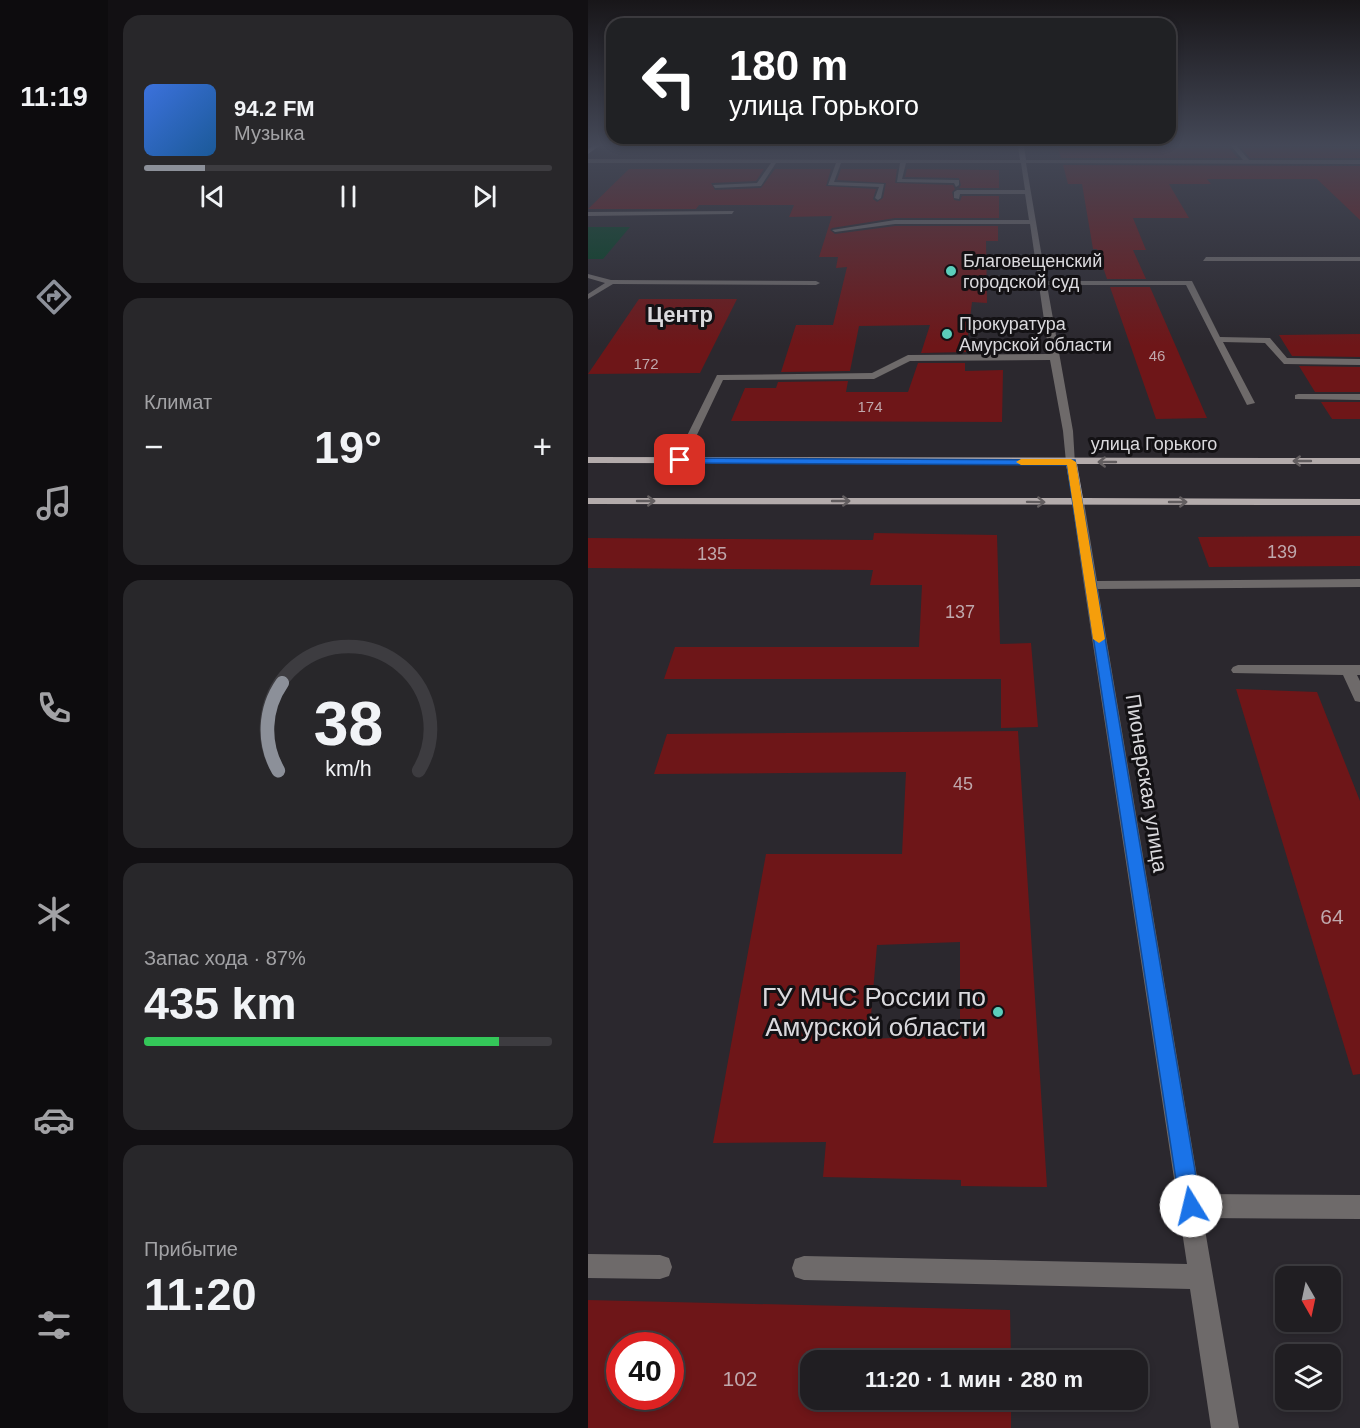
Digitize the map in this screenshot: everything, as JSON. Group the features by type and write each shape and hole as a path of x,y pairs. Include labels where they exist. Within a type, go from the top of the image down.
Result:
{"main road":[{"name":"улица Горького","path":"588,460 1360,461"},
{"name":"Пионерская улица","path":"1071,462 1078,502"},
{"path":"588,501 1360,502"}],"street":[{"path":"588,213 640,213"},
{"name":"Пионерская улица","path":"1031,213 1068,431 1071,462"},
{"path":"835,230 895,222 1033,222"},
{"path":"1206,259 1360,259"},
{"path":"588,276 611,282 816,283"},
{"path":"588,297 611,282"},
{"path":"1043,283 1189,283 1250,403"},
{"path":"1217,339 1268,340 1284,362 1360,362"},
{"path":"680,460 720,377 874,376 908,358 1054,357"},
{"path":"1298,397 1360,398"},
{"name":"Пионерская улица","path":"1078,502 1225,1428"},
{"path":"1090,585 1360,583"},
{"path":"1238,670 1354,670 1360,697"},
{"path":"1191,1206 1360,1207"},
{"path":"588,1266 660,1267"},
{"path":"804,1268 1202,1277"}],"green space":[{"path":"588,227 630,227 603,259 588,259"}],"building":[{"path":"791,213 999,213 999,218 895,218 830,230 835,234 895,226 998,226 998,241 986,241 987,303 972,302 966,352 921,353 930,325 859,326 850,371 781,372 796,325 833,325 847,267 836,268 838,257 819,257 832,216 789,217"},
{"path":"1087,213 1186,213 1189,218 1133,218 1146,250 1133,250 1146,279 1107,279 1097,249 1093,249"},
{"path":"1352,213 1360,213 1360,220"},
{"path":"1110,287 1150,287 1207,418 1156,419"},
{"path":"639,299 737,299 700,373 588,374"},
{"path":"1360,334 1360,357 1292,356 1279,335"},
{"path":"918,363 965,363 965,371 1003,370 1002,422 731,421 745,388 776,388 778,382 848,381 846,392 908,392"},
{"path":"1299,366 1360,367 1360,392 1315,392"},
{"path":"1321,402 1360,402 1360,419 1332,419"},
{"path":"874,533 997,535 1000,644 1031,643 1038,727 1001,728 1001,679 664,679 675,647 919,647 922,585 870,585 873,570 588,568 588,538 873,540"},
{"path":"1360,536 1360,566 1209,567 1198,537"},
{"path":"1236,689 1317,692 1360,801 1360,1074 1353,1075"},
{"path":"1018,731 1047,1187 961,1186 961,1180 823,1177 826,1142 713,1143 766,854 902,854 906,772 654,774 667,734","holes":["960,942 960,1035 869,1039 877,945"]},
{"path":"588,1300 1010,1310 1011,1350 800,1350 800,1410 1011,1410 1011,1428 588,1428"}],"slow traffic":[{"path":"1021,462 1071,462 1099,639"}],"place":[{"name":"Благовещенский городской суд","path":"951,271"},
{"name":"Прокуратура Амурской области","path":"947,334"},
{"name":"ГУ МЧС России по Амурской области","path":"998,1012"}],"district":[{"name":"Центр","path":"680,314"}],"route":[{"path":"680,460 1071,462 1191,1206"}]}
